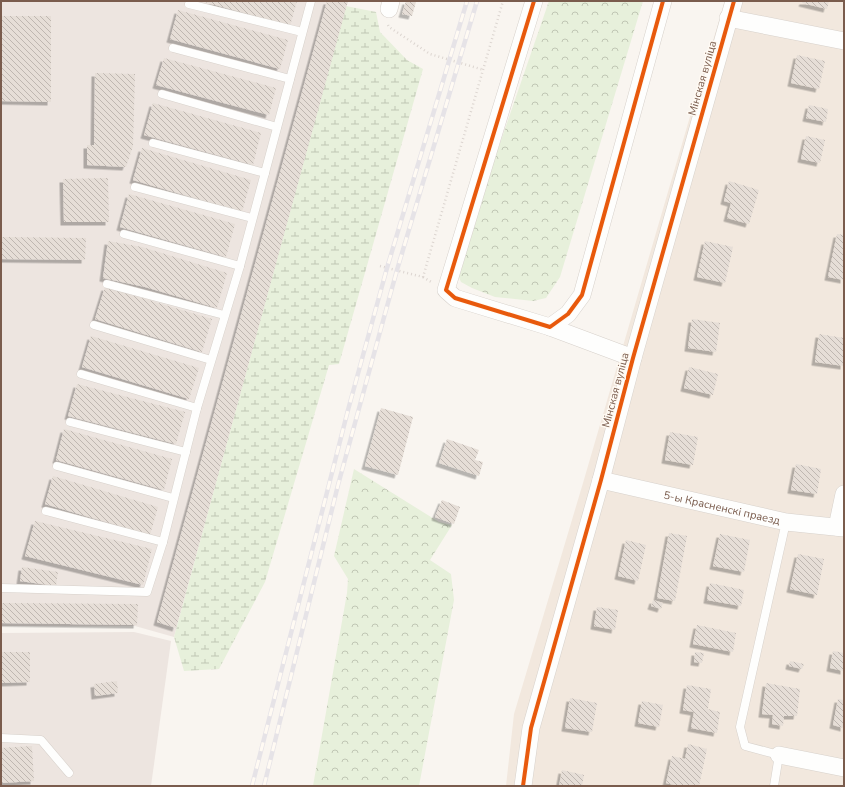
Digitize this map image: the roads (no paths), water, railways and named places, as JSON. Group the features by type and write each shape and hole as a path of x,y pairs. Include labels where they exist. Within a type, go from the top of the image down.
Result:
{"street":[{"path":"534,1 446,290 455,298 550,327 633,358"},
{"path":"550,327 568,314 582,295 663,1"},
{"name":"Мінская вуліца","path":"523,786 531,728 633,358 734,1"},
{"path":"728,18 844,41"},
{"name":"5-ы Красненскі праезд","path":"600,480 786,522 840,528"},
{"path":"840,528 844,494"},
{"path":"779,755 844,768"}],"lane":[{"path":"1,588 147,592 163,542 197,408 240,266 311,1"},
{"path":"190,4 302,32"},
{"path":"173,48 290,79"},
{"path":"162,94 277,126"},
{"path":"153,142 265,173"},
{"path":"135,187 252,218"},
{"path":"124,234 240,266"},
{"path":"107,284 224,315"},
{"path":"94,325 211,360"},
{"path":"81,374 197,408"},
{"path":"70,422 186,452"},
{"path":"56,466 173,498"},
{"path":"46,511 163,542"},
{"path":"774,786 779,755 745,746 740,727 786,522"},
{"path":"1,738 41,740 70,773"}],"railway":[{"path":"252,786 348,410 387,268 467,1"},
{"path":"264,786 338,485 397,270 477,1"}]}
